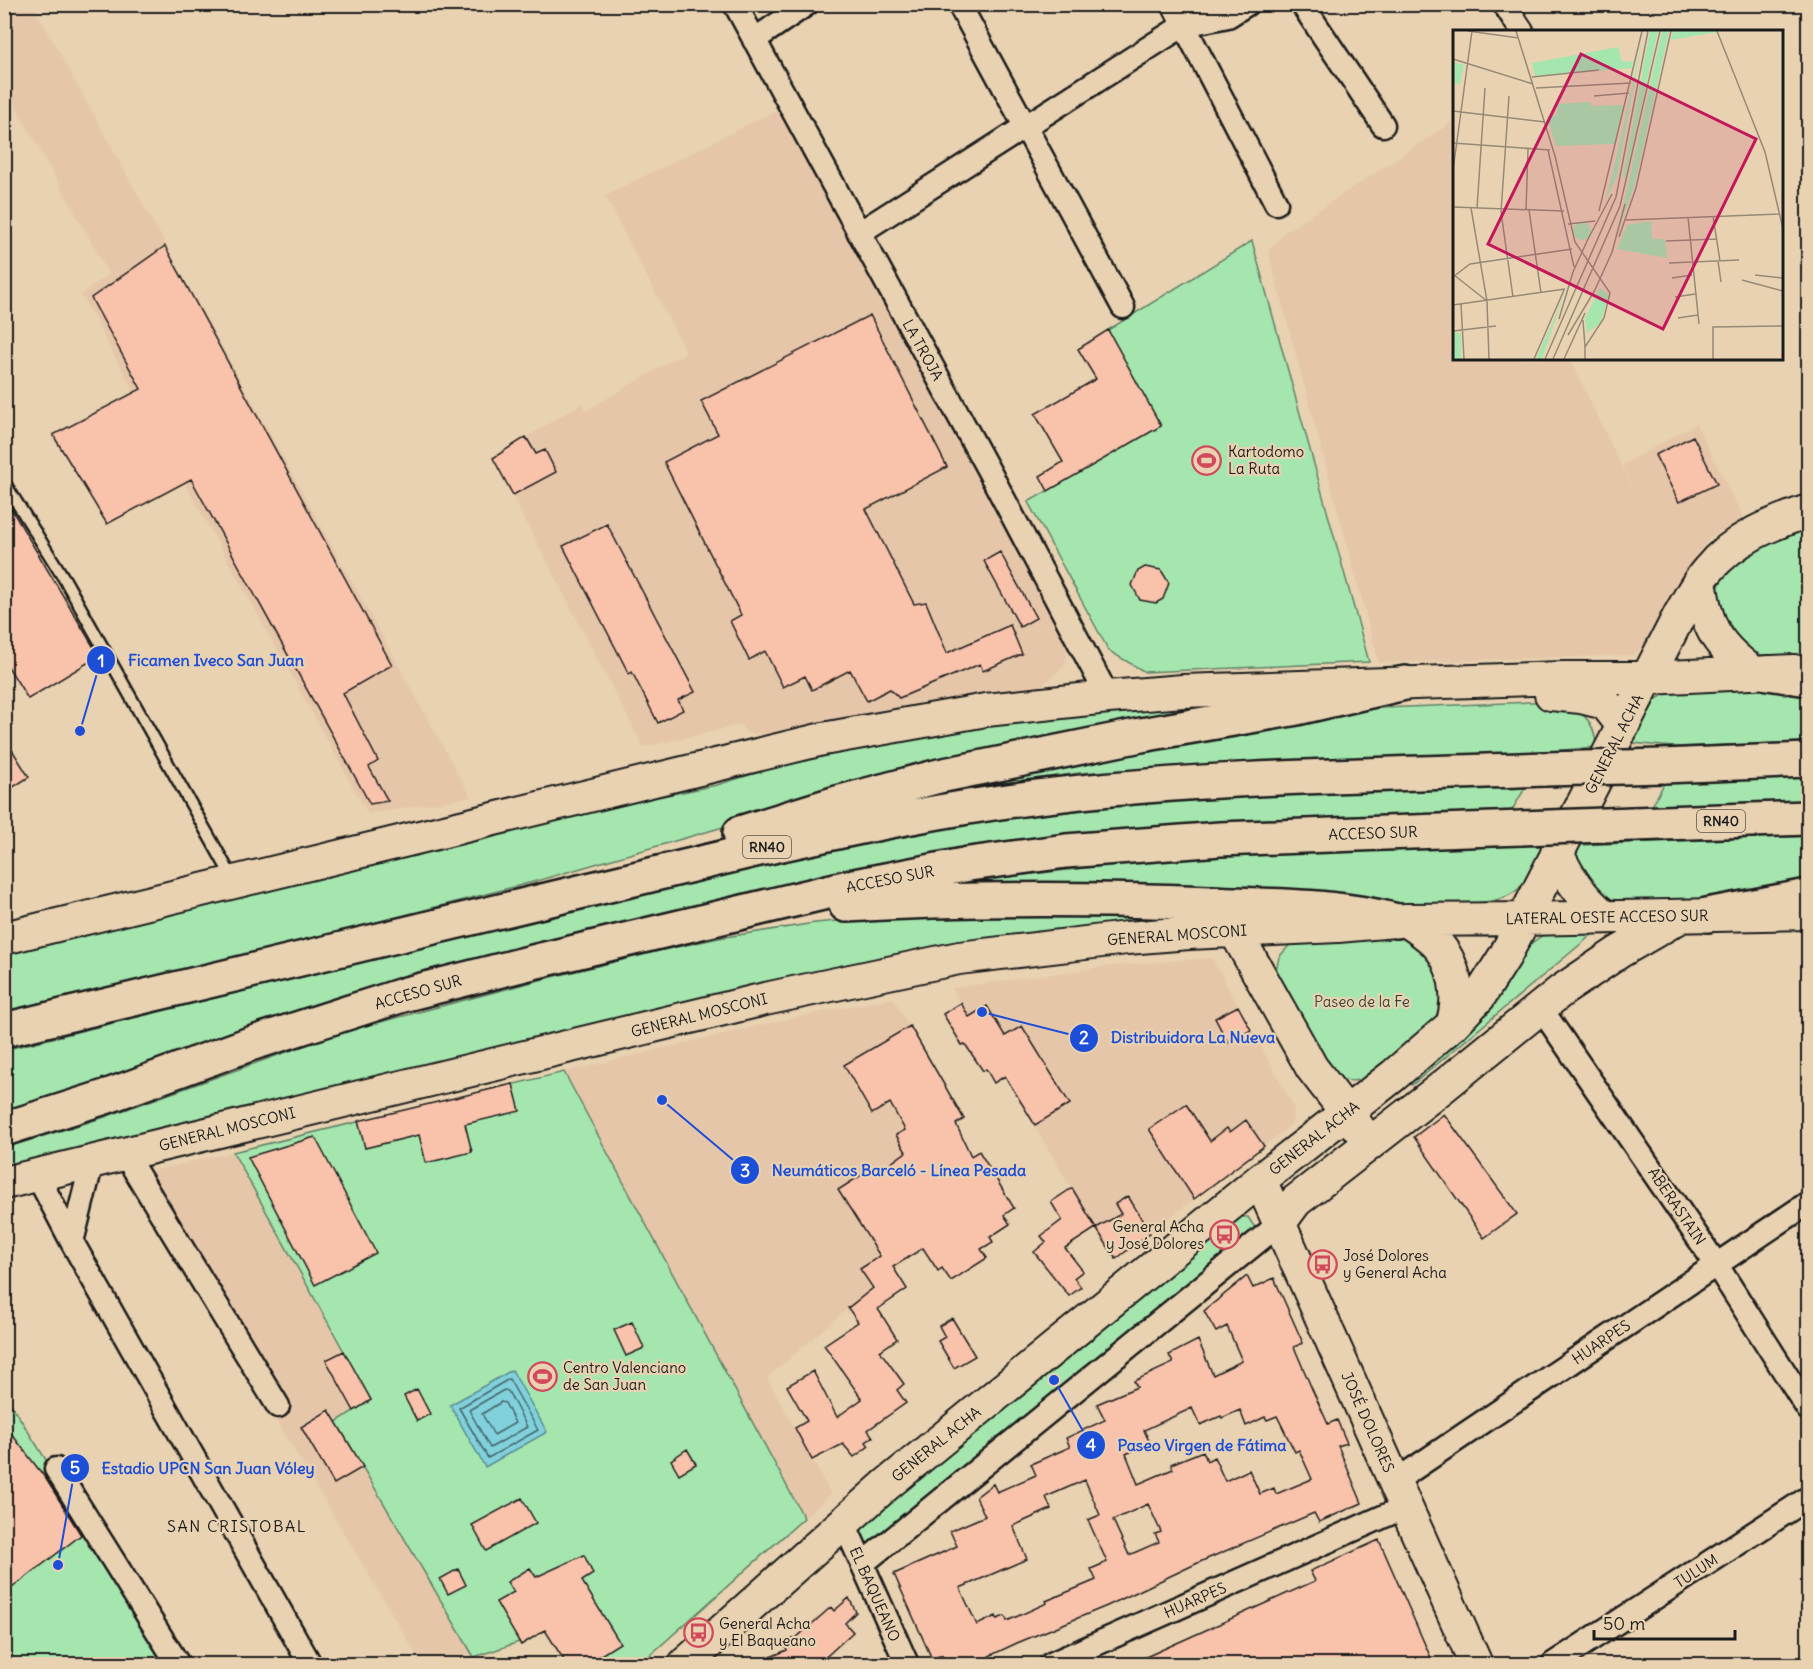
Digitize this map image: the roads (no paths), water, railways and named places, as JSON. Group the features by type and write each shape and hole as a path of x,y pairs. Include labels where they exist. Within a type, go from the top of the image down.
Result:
{"highway":[{"path":"1761,673 1809,679"},
{"path":"538,902 736,835 885,790 1015,759 1297,708 1405,683"},
{"name":"RN40","path":"4,1030 831,833 1029,798 1236,780 1809,760"},
{"name":"ACCESO SUR","path":"4,1129 105,1097 250,1044 396,997 525,963 722,916 934,870 1066,851 1256,837 1809,818"},
{"path":"1694,915 1809,896"},
{"path":"722,916 892,902 1056,898 1321,908 1368,913 1401,920"}],"street":[{"name":"LA TROJA","path":"735,4 990,473 1108,697"},
{"path":"754,40 807,4"},
{"path":"959,4 1123,307"},
{"path":"1173,4 1276,203"},
{"path":"859,233 1184,25 1228,16 1247,4"},
{"path":"1302,4 1383,125"},
{"path":"1504,4 1521,30"},
{"name":"GENERAL ACHA","path":"685,1665 886,1485 1260,1180 1346,1113 1469,1009 1490,982 1557,853 1614,714 1648,678 1700,580 1719,558 1741,541 1764,527 1809,511"},
{"path":"1700,580 1705,613 1715,635 1738,661 1761,673"},
{"path":"4,938 823,739 986,710 1183,691 1562,678 1648,678 1809,670"},
{"path":"1562,678 1614,714"},
{"path":"1315,686 1348,696 1383,700 1551,694 1581,697 1614,714"},
{"path":"1557,853 1566,873 1580,893 1605,917"},
{"name":"LATERAL OESTE ACCESO SUR","path":"1401,920 1524,920 1809,913"},
{"path":"862,1564 1279,1224 1296,1201 1440,1089 1540,1007 1619,952 1694,915"},
{"path":"1401,920 1436,942 1444,952 1455,978 1456,1014 1452,1025"},
{"name":"GENERAL MOSCONI","path":"4,1183 765,999 924,964 981,954 1087,942 1401,920"},
{"path":"1235,931 1311,1068 1370,1142"},
{"name":"ABERASTAIN","path":"1540,1007 1716,1264 1809,1409"},
{"path":"125,1154 278,1406"},
{"path":"72,1242 92,1162"},
{"path":"37,1175 72,1242 310,1665"},
{"name":"JOSÉ DOLORES","path":"1260,1180 1476,1665"},
{"name":"HUARPES","path":"1051,1665 1400,1494 1716,1264 1809,1203"},
{"path":"56,1469 178,1665"},
{"name":"TULUM","path":"1553,1665 1809,1498"},
{"name":"EL BAQUEANO","path":"844,1522 907,1665"}],"lane":[{"path":"4,482 65,580 234,882"}],"water":[{"path":"512,1370 547,1432 485,1467 450,1405"}],"place":[{"name":"Kartodomo La Ruta","path":"1207,460"},
{"name":"Ficamen Iveco San Juan","path":"80,731"},
{"name":"Distribuidora La Nueva","path":"982,1012"},
{"name":"Neumáticos Barceló - Línea Pesada","path":"662,1100"},
{"name":"General Acha y José Dolores","path":"1225,1235"},
{"name":"José Dolores y General Acha","path":"1322,1264"},
{"name":"Centro Valenciano de San Juan","path":"542,1376"},
{"name":"Paseo Virgen de Fátima","path":"1054,1380"},
{"name":"Estadio UPCN San Juan Vóley","path":"58,1565"},
{"name":"General Acha y El Baqueano","path":"698,1632"}],"district":[{"name":"SAN CRISTOBAL","path":"237,1526"}],"park label":[{"name":"Paseo de la Fe","path":"1362,1001"}]}
